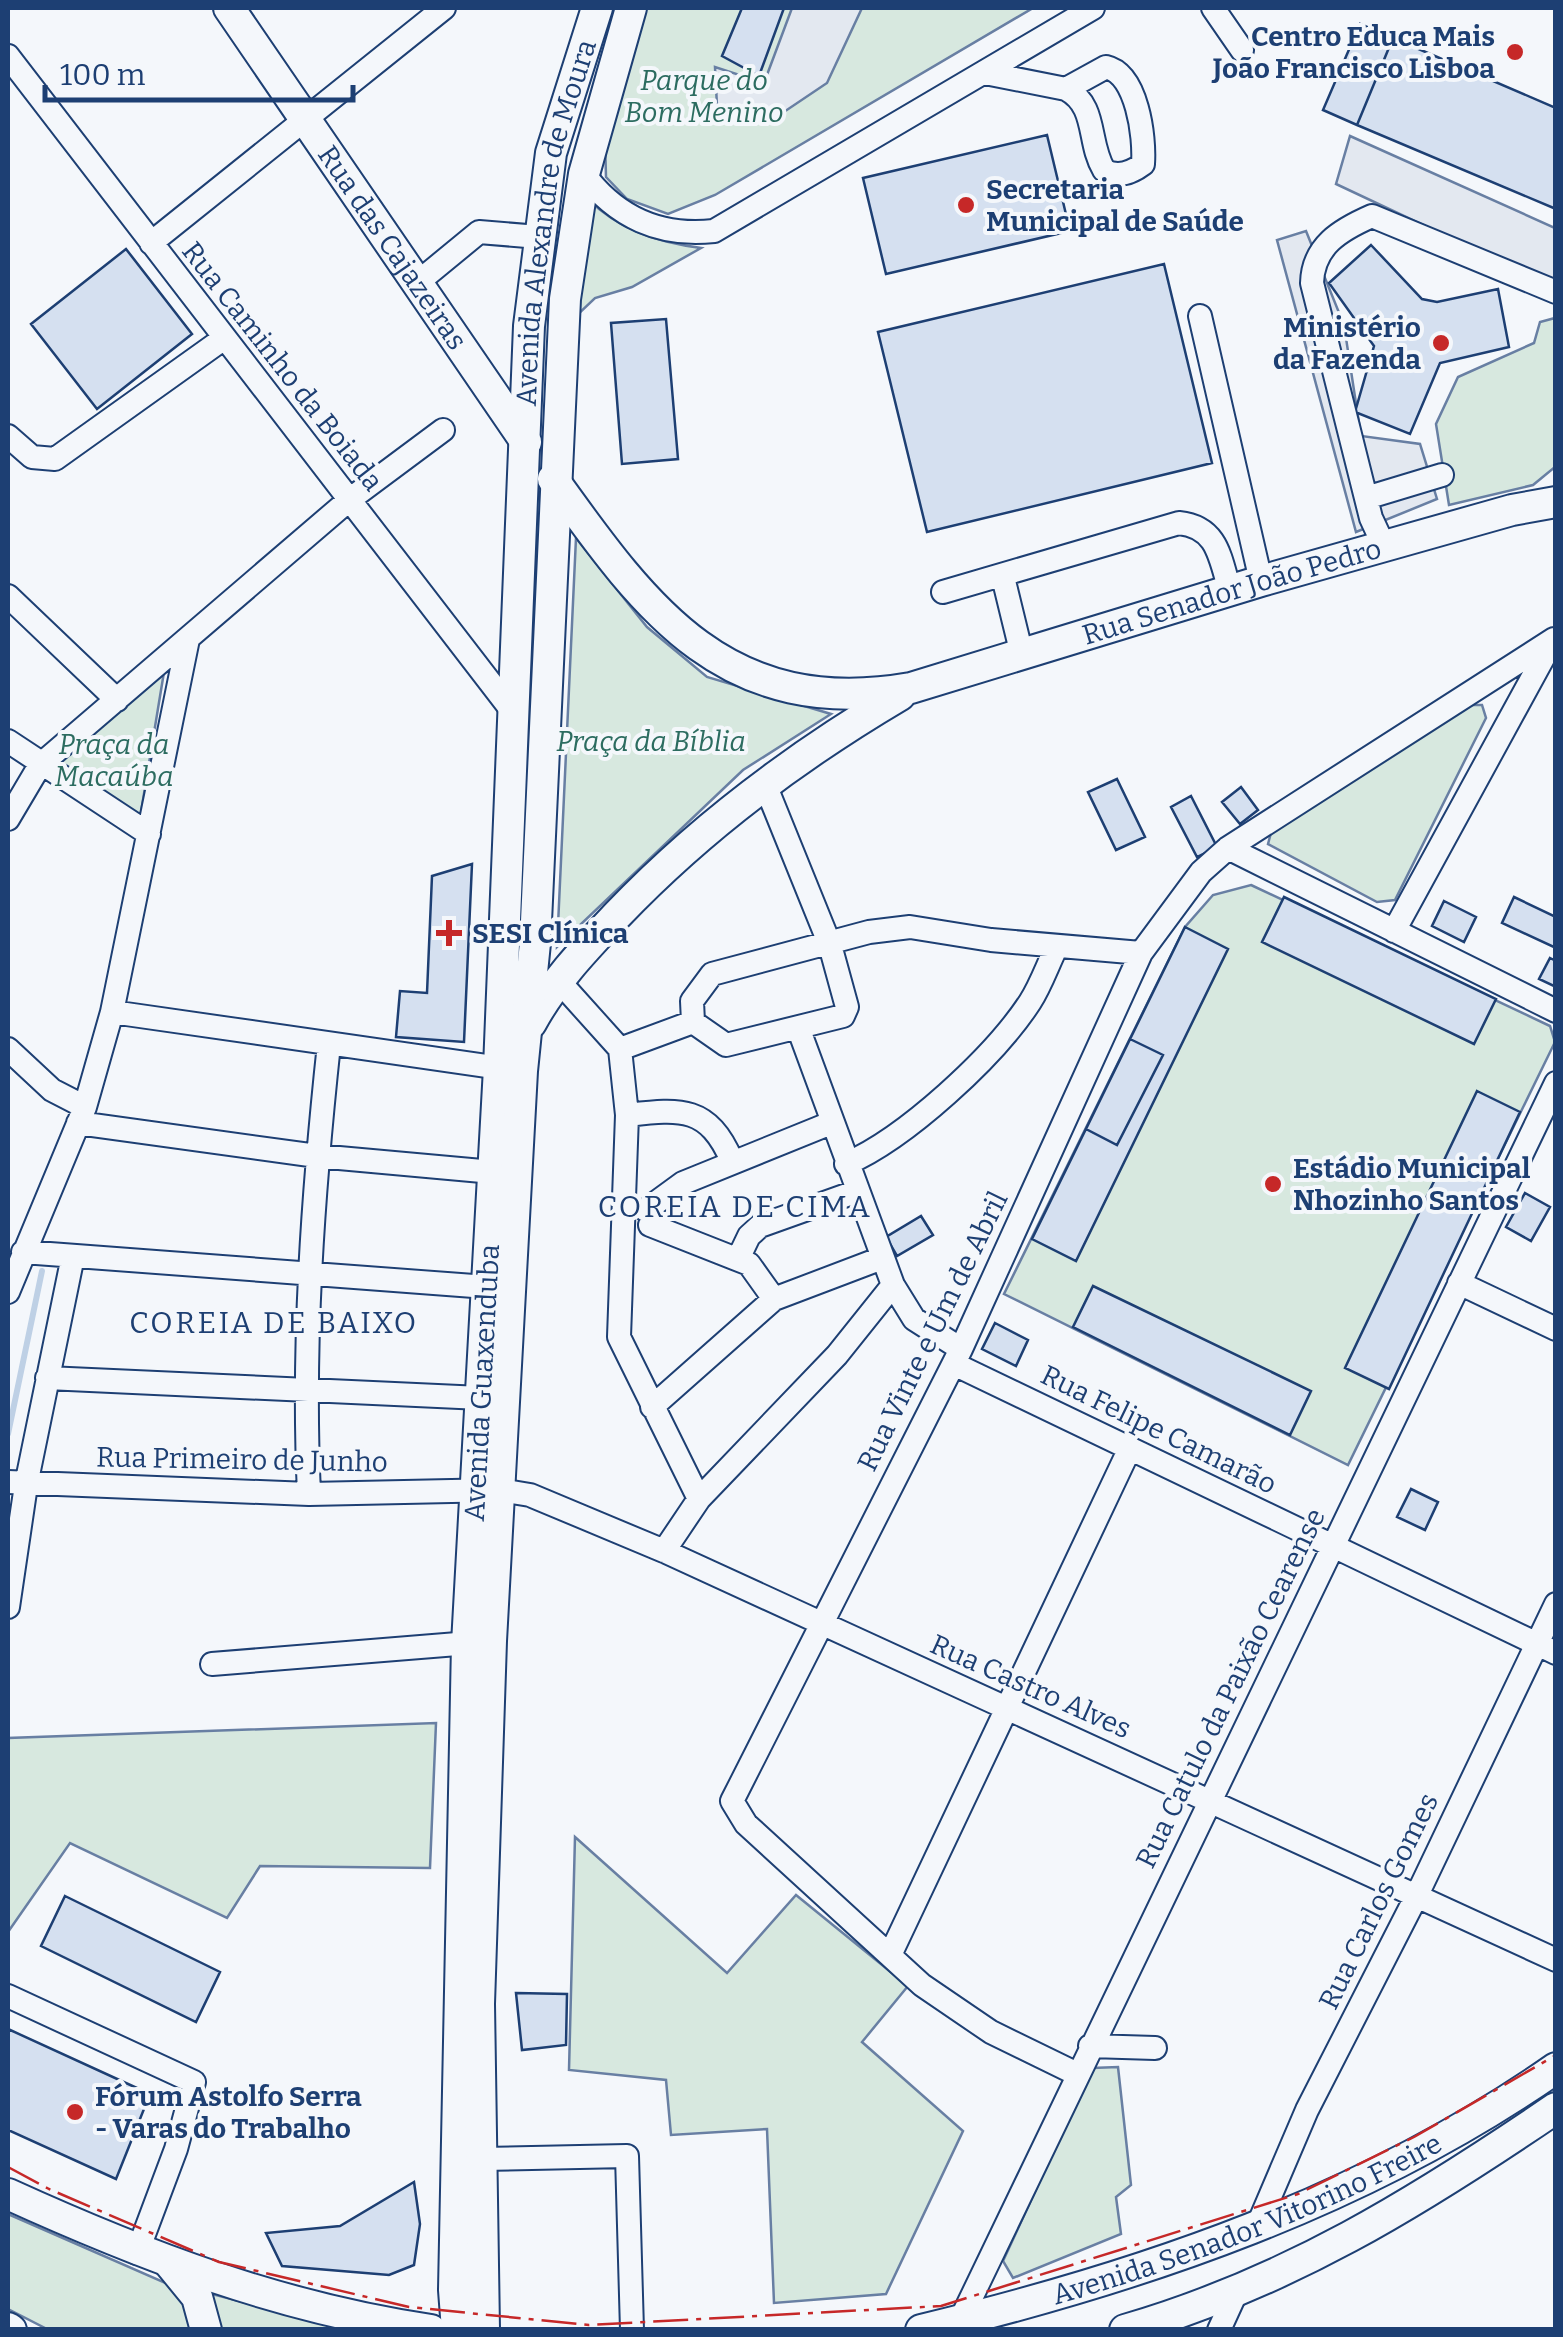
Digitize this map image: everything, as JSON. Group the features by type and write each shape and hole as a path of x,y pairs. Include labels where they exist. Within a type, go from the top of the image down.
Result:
{"main road":[{"name":"Rua das Cajazeiras","path":"229,8 523,438"},
{"name":"Avenida Alexandre de Moura","path":"523,438 539,238 551,153 597,8"},
{"name":"Avenida Alexandre de Moura","path":"556,483 565,299 584,174 631,8"},
{"path":"523,438 549,425 559,408"},
{"name":"Rua Senador João Pedro","path":"523,438 645,602 672,628 717,660 762,678 833,693 911,688 1261,581 1512,510 1556,502"},
{"name":"Avenida Guaxenduba","path":"457,2330 454,2290 479,1642 511,1069 512,712 523,438"},
{"name":"Avenida Guaxenduba","path":"487,1491 480,1398 493,1172 511,1069 525,1035 534,943 556,483"},
{"path":"1512,510 1556,488"},
{"path":"1512,510 1556,528"},
{"name":"Rua Senador João Pedro","path":"525,1035 558,980 645,885 764,782 911,688"},
{"path":"512,712 526,721 535,742 527,905 534,943"},
{"name":"Avenida Guaxenduba","path":"479,1642 484,2330"},
{"name":"Avenida Senador Vitorino Freire","path":"921,2330 962,2324 1258,2227 1347,2190 1434,2147 1556,2068"},
{"name":"Avenida Senador Vitorino Freire","path":"1125,2330 1229,2318 1556,2108"},
{"path":"8,2194 137,2252 301,2306 421,2328 454,2290"},
{"path":"167,2262 197,2296 206,2330"}],"street":[{"path":"151,243 444,8"},
{"path":"584,174 616,207 663,231 714,231 1094,8"},
{"path":"1213,8 1242,50"},
{"name":"Rua Caminho da Boiada","path":"8,56 512,712"},
{"path":"985,73 1066,89 1078,95 1088,110 1104,170 1112,175 1133,171 1142,164 1144,148 1127,80 1118,70 1106,66 1066,89"},
{"path":"1384,546 1366,498 1312,283 1321,248 1372,216 1556,292"},
{"path":"417,283 479,232 539,238"},
{"path":"1200,316 1261,581"},
{"path":"8,436 32,457 55,459 223,338"},
{"path":"8,819 40,764 350,500 443,430"},
{"path":"1366,498 1442,474"},
{"path":"943,592 1179,523 1197,525 1214,540 1230,591"},
{"path":"1003,577 1022,654"},
{"path":"8,596 117,700"},
{"path":"1394,930 1555,638"},
{"name":"Rua Vinte e Um de Abril","path":"1077,2074 991,2032 950,2006 746,1824 732,1801 957,1356 1141,953 1201,872 1228,848 1555,638"},
{"path":"8,1292 81,1115 112,1012 188,640"},
{"path":"8,741 149,834"},
{"path":"693,1022 726,1045 843,1016 845,992 830,944 764,782"},
{"path":"1228,848 1556,1011"},
{"path":"693,1022 692,1002 712,974 869,932 910,927 1141,953"},
{"path":"846,1164 901,1132 1004,1038 1032,999 1057,946"},
{"path":"558,980 620,1048 638,1113 618,1321 623,1346 699,1498"},
{"path":"112,1012 511,1069"},
{"path":"620,1048 693,1022"},
{"name":"Rua Felipe Camarão","path":"798,1030 893,1285 914,1318 957,1356 1130,1448 1546,1648"},
{"path":"309,1494 304,1390 317,1156 330,1044"},
{"path":"8,1050 81,1115 317,1156 493,1172"},
{"name":"Rua Catulo da Paixão Cearense","path":"962,2324 1090,2046 1556,1083"},
{"path":"638,1113 673,1109 702,1119 722,1140 732,1161"},
{"path":"774,1299 758,1274 738,1259 648,1218 683,1183 830,1124"},
{"path":"738,1259 749,1236 760,1226 858,1191"},
{"path":"23,1252 486,1287"},
{"path":"8,1607 16,1483 47,1378 73,1256"},
{"path":"652,1407 774,1299 882,1258"},
{"path":"1459,1283 1556,1329"},
{"path":"664,1550 699,1498 836,1355 893,1285"},
{"path":"47,1378 480,1398"},
{"path":"891,1953 1130,1448"},
{"name":"Rua Primeiro de Junho","path":"16,1483 309,1494 487,1491"},
{"name":"Rua Castro Alves","path":"487,1491 530,1494 664,1550 1556,1960"},
{"name":"Rua Carlos Gomes","path":"1258,2227 1307,2110 1546,1648 1556,1604"},
{"path":"212,1664 479,1642"},
{"path":"8,1996 194,2082 176,2149 137,2252"},
{"path":"1090,2046 1155,2048"},
{"path":"480,2159 627,2156 632,2330"}],"green space":[{"name":"Parque do Bom Menino","path":"642,8 1033,8 715,195 668,214 627,199 606,177 605,140"},
{"path":"587,198 640,233 701,248 632,287 595,298 572,320"},
{"path":"1555,318 1555,467 1533,485 1449,505 1436,424 1458,377 1534,343 1540,322"},
{"name":"Praça da Bíblia","path":"576,538 647,627 707,677 831,714 743,770 557,947"},
{"name":"Praça da Macaúba","path":"164,672 140,818 52,763"},
{"path":"1469,705 1482,705 1486,718 1395,900 1377,902 1268,844 1272,829"},
{"name":"Estádio Municipal Nhozinho Santos","path":"1251,885 1550,1026 1555,1042 1348,1465 1004,1294 1185,927 1213,895"},
{"path":"436,1723 430,1868 260,1866 227,1918 70,1843 8,1932 8,1738"},
{"path":"575,1837 727,1973 796,1895 908,1986 862,2042 963,2131 886,2294 774,2303 767,2129 671,2135 666,2080 569,2070"},
{"path":"1118,2067 1131,2185 1116,2197 1121,2234 1013,2278 1003,2261 1092,2068"},
{"path":"8,2214 168,2284 181,2295 197,2329 47,2329 8,2309"},
{"path":"212,2294 346,2329 218,2329"}],"shaded area":[{"path":"792,8 862,8 827,83 769,122 717,106 715,67 764,83"},
{"path":"1350,136 1555,228 1555,287 1336,184"},
{"path":"1306,231 1344,325 1361,436 1420,444 1437,499 1356,532 1277,240"}],"building":[{"path":"742,8 784,8 759,76 722,56"},
{"path":"1360,24 1393,38 1357,125 1323,110"},
{"path":"1393,38 1556,108 1556,209 1357,125"},
{"name":"Secretaria Municipal de Saúde","path":"1047,135 1070,231 886,274 863,178"},
{"name":"Ministério da Fazenda","path":"1371,245 1422,299 1437,302 1498,289 1509,347 1440,363 1410,434 1355,412 1374,346 1329,283"},
{"path":"126,249 192,334 97,409 31,324"},
{"path":"1164,264 1212,463 927,532 878,332"},
{"path":"666,319 678,459 622,464 611,323"},
{"path":"1117,779 1145,837 1116,850 1088,792"},
{"path":"1241,787 1258,810 1240,824 1222,802"},
{"path":"1191,796 1217,847 1197,857 1171,807"},
{"name":"SESI Clínica","path":"472,864 464,1042 396,1037 400,991 427,993 432,876"},
{"path":"1284,897 1496,999 1474,1044 1262,942"},
{"path":"1514,897 1556,917 1556,948 1502,923"},
{"path":"1444,901 1476,917 1464,942 1432,926"},
{"path":"1185,927 1228,949 1076,1261 1032,1239"},
{"path":"1550,958 1556,961 1556,987 1539,979"},
{"path":"1130,1039 1163,1055 1117,1145 1086,1129"},
{"path":"1477,1091 1520,1112 1389,1389 1345,1368"},
{"path":"1525,1193 1550,1207 1531,1241 1506,1227"},
{"path":"921,1216 933,1235 897,1256 886,1237"},
{"path":"1093,1286 1311,1391 1290,1435 1073,1327"},
{"path":"995,1323 1028,1340 1016,1366 982,1349"},
{"path":"1411,1489 1438,1502 1425,1530 1397,1517"},
{"path":"65,1896 220,1972 196,2022 41,1946"},
{"path":"516,1993 567,1994 566,2045 522,2050"},
{"name":"Fórum Astolfo Serra - Varas do Trabalho","path":"8,2029 150,2094 116,2179 8,2130"},
{"path":"414,2182 420,2224 414,2265 389,2275 282,2266 266,2233 340,2226"}],"waterway":[{"path":"8,1434 42,1271"}],"power":[{"path":"8,2167 49,2189 219,2262 409,2307 589,2325 941,2306 1298,2194 1414,2137 1556,2055"}],"place":[{"name":"Centro Educa Mais João Francisco Lisboa","path":"1515,52"},
{"name":"Secretaria Municipal de Saúde","path":"966,205"},
{"name":"Ministério da Fazenda","path":"1441,343"},
{"name":"SESI Clínica","path":"449,933"},
{"name":"Estádio Municipal Nhozinho Santos","path":"1273,1184"},
{"name":"Fórum Astolfo Serra - Varas do Trabalho","path":"75,2112"}],"district":[{"name":"COREIA DE CIMA","path":"735,1207"},
{"name":"COREIA DE BAIXO","path":"274,1323"}]}
